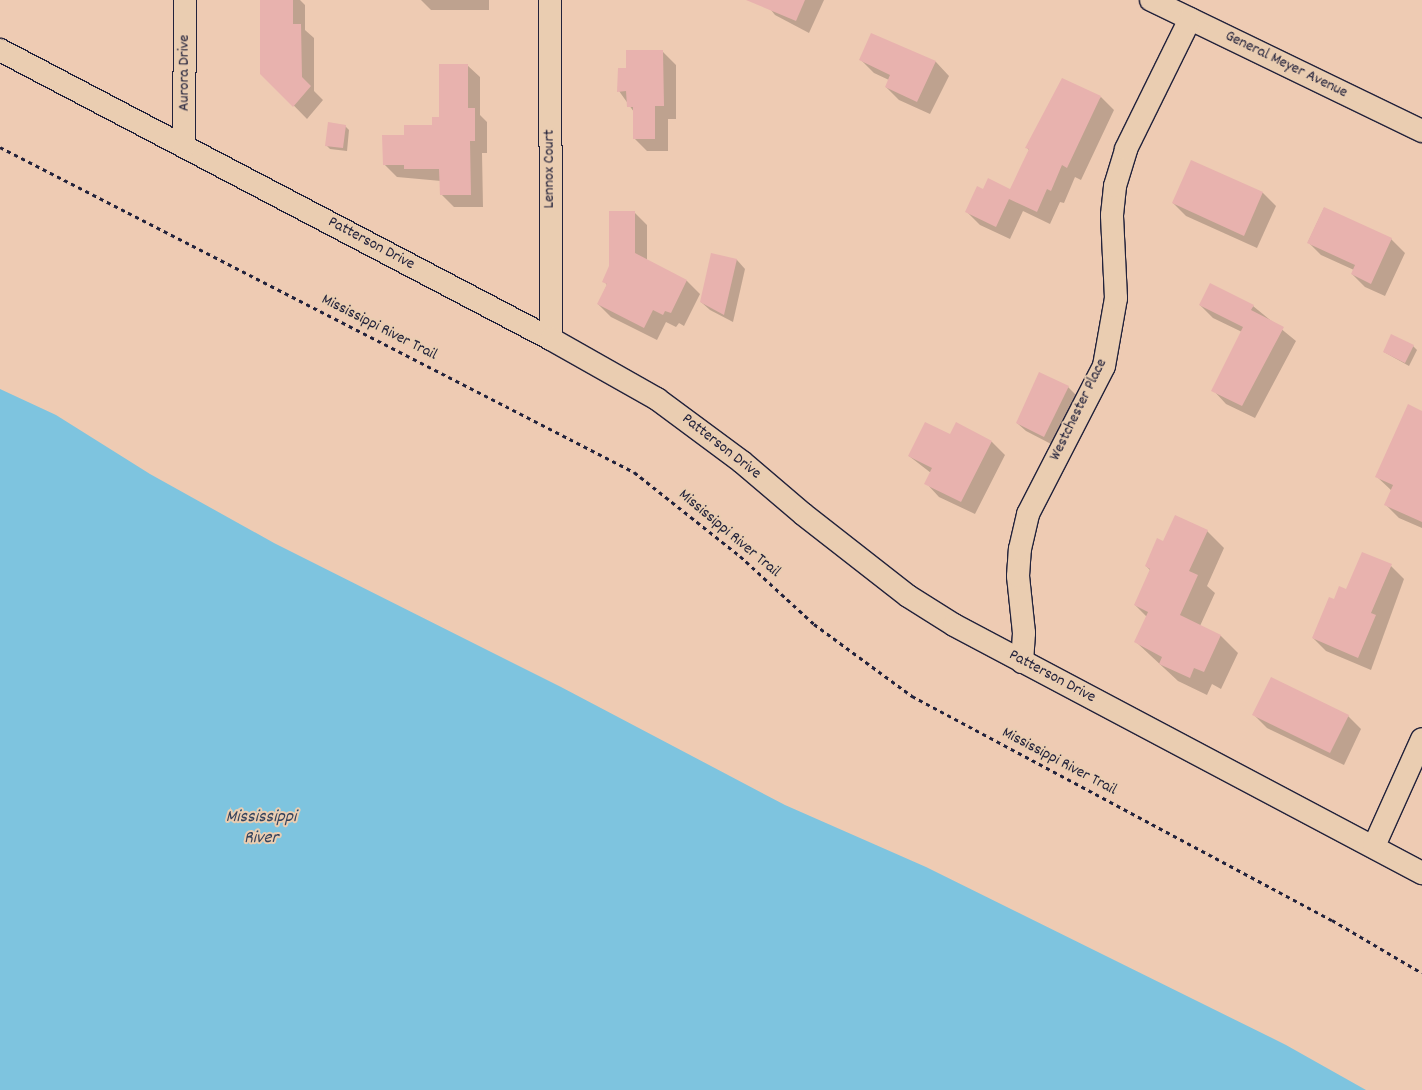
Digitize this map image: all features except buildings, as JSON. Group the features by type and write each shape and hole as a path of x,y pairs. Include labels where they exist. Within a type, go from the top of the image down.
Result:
{"street":[{"name":"Aurora Drive","path":"184,146 185,0"},
{"name":"Lennox Court","path":"550,0 551,338"},
{"name":"General Meyer Avenue","path":"1158,2 1422,131"},
{"name":"Westchester Place","path":"1022,662 1024,634 1018,576 1020,549 1028,514 1104,366 1116,298 1112,215 1115,186 1126,149 1190,19"},
{"name":"Patterson Drive","path":"0,50 551,338 657,399 742,462 803,514 908,596 1022,662 1374,846 1422,874"},
{"path":"1374,846 1422,739"}],"path":[{"name":"Mississippi River Trail","path":"0,147 634,472 740,556 814,624 912,696 1332,920 1422,973"}],"water":[{"name":"Mississippi River","path":"0,389 56,415 150,474 274,543 561,687 785,805 926,867 1286,1045 1366,1090 0,1090"}]}
